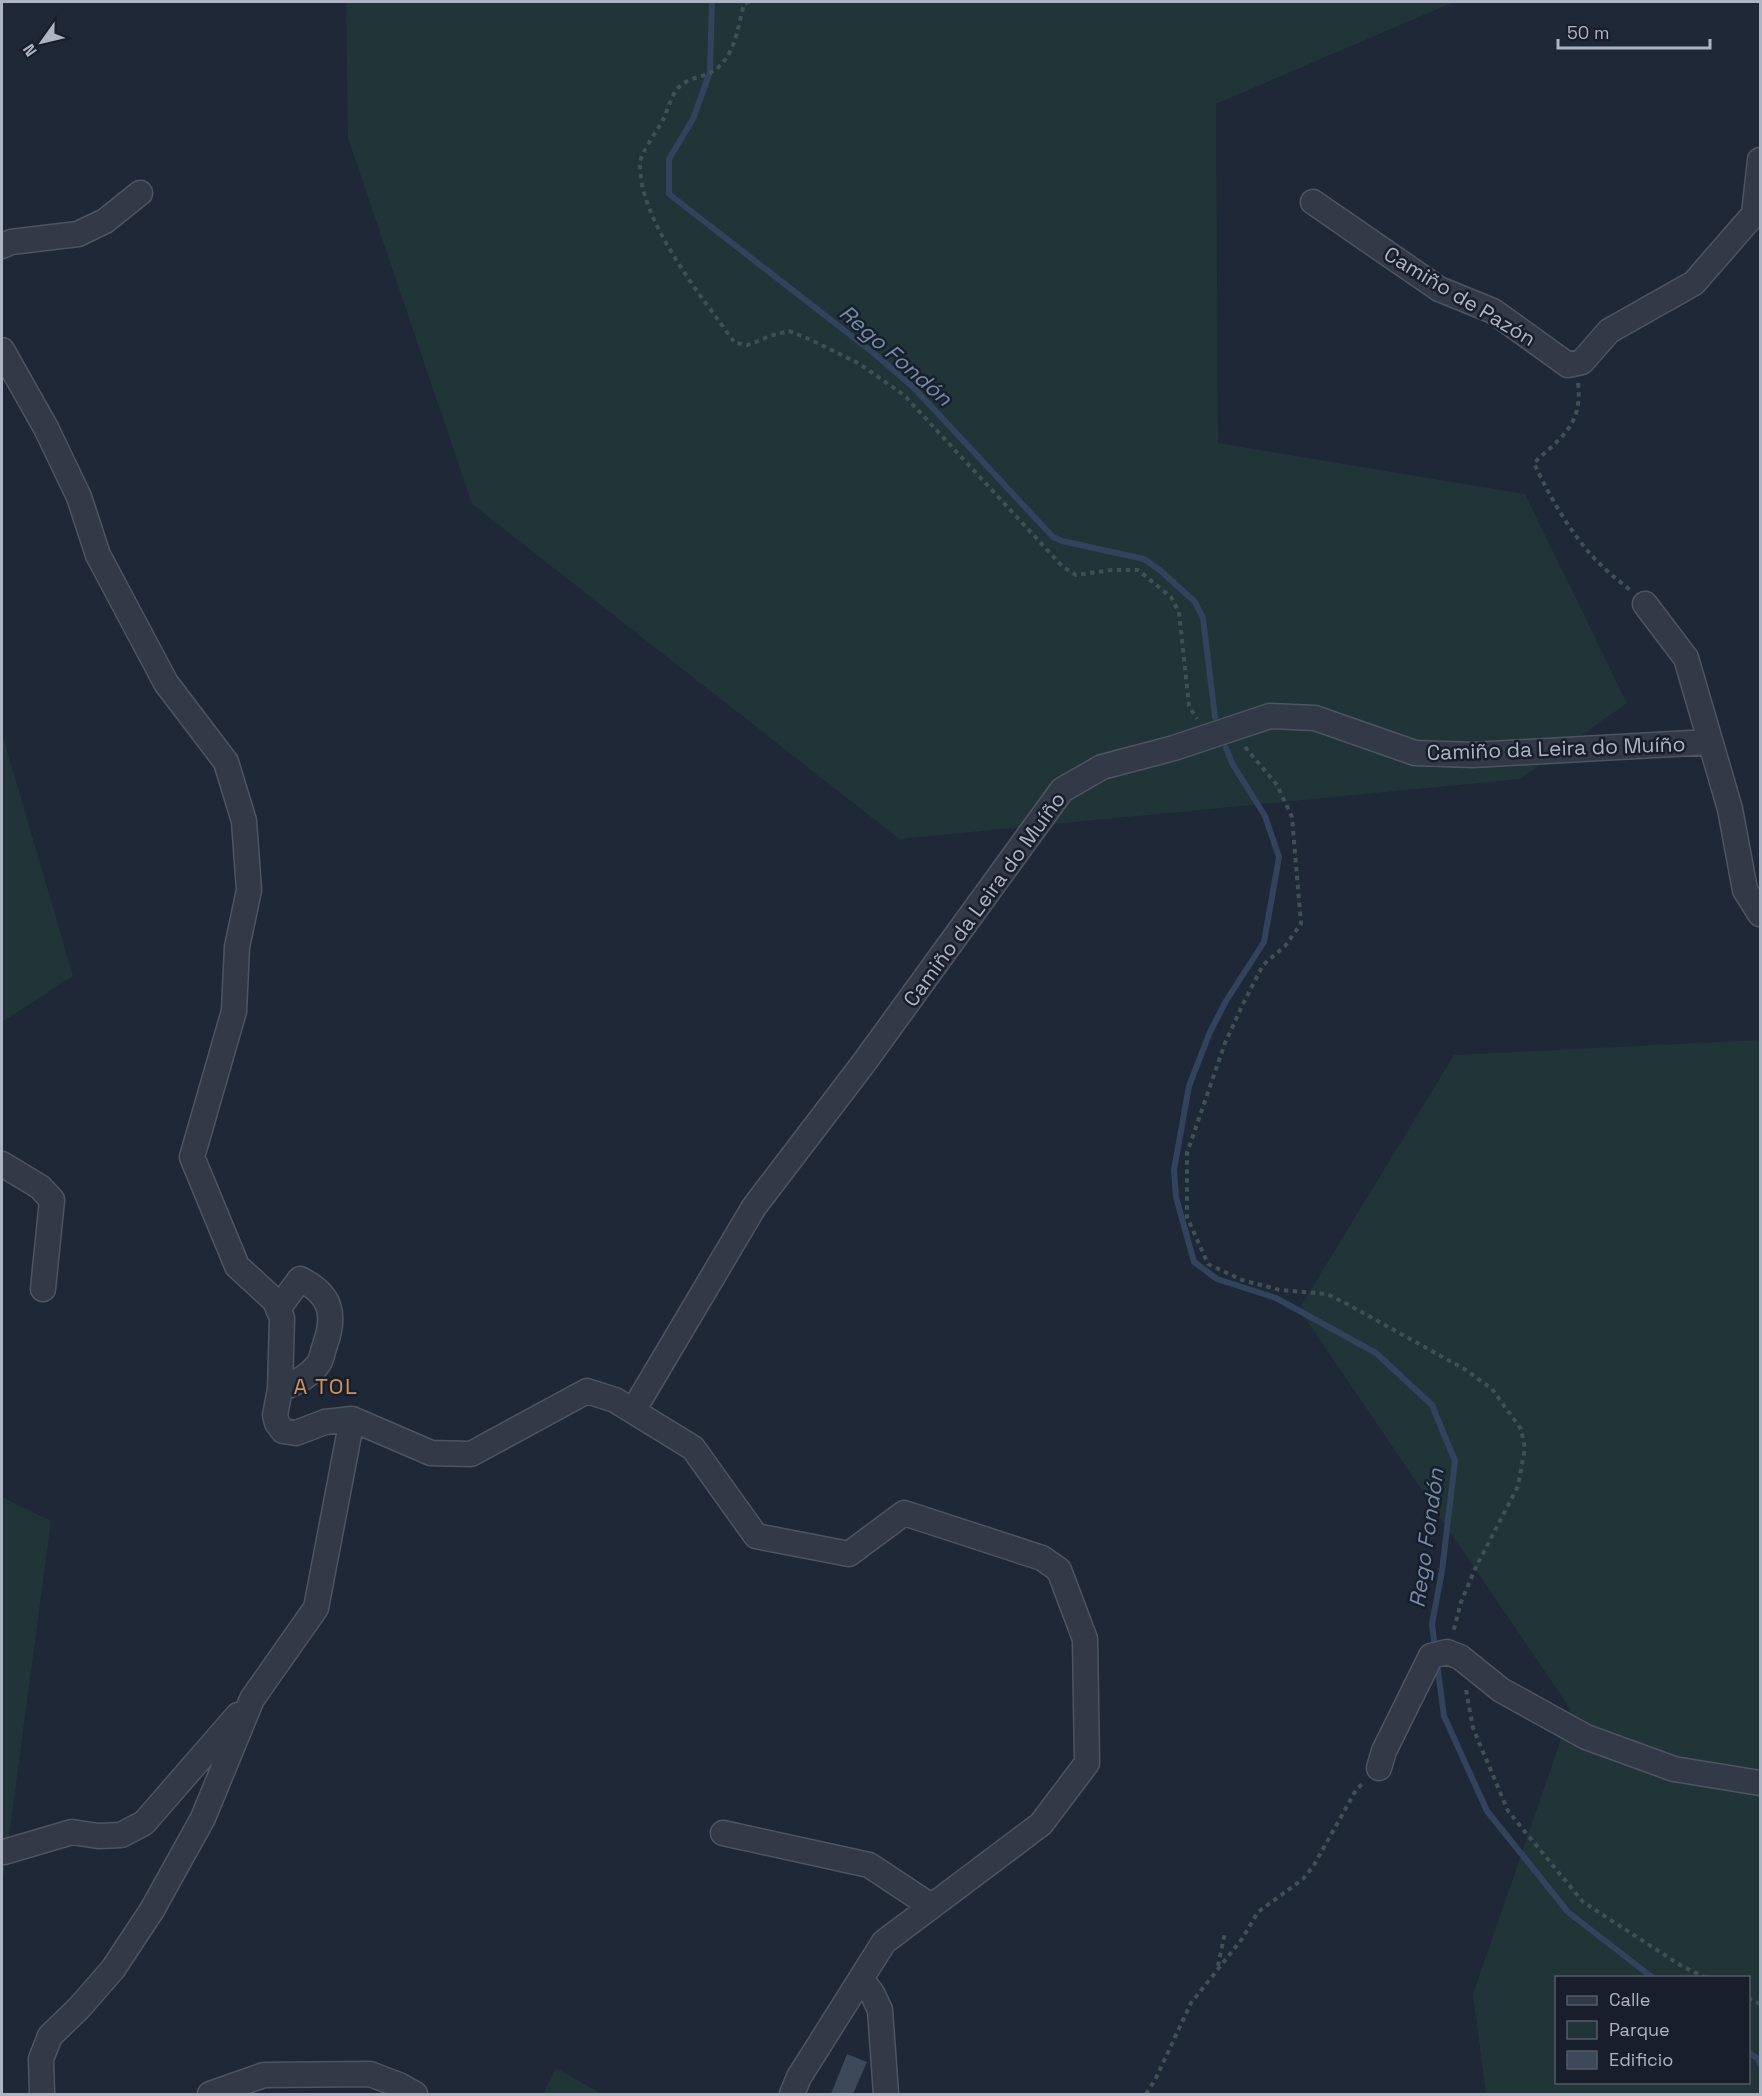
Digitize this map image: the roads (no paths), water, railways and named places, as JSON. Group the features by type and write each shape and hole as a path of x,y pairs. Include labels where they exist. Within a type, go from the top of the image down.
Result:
{"street":[{"name":"Camiño de Pazón","path":"1312,202 1439,289 1492,311 1568,365 1582,362 1609,331 1694,283 1754,214 1761,160"},
{"path":"2,246 11,242 78,234 105,221 140,193"},
{"path":"2,350 46,428 79,497 98,555 166,683 226,762 244,820 249,890 237,946 234,1011 192,1157 237,1266 275,1301 282,1318 280,1389 275,1415 277,1424 283,1431 296,1433 325,1422 352,1419 430,1453 471,1454 587,1391 615,1400 693,1448 756,1536 849,1554 904,1513 1042,1558 1059,1570 1085,1639 1087,1763 1041,1824 884,1942 799,2077 792,2094"},
{"path":"1645,604 1686,658 1730,809 1745,890 1761,914"},
{"name":"Camiño da Leira do Muíño","path":"633,1411 754,1207 863,1064 1062,790 1102,767 1174,748 1270,716 1315,718 1415,753 1473,755 1709,742"},
{"path":"2,1164 40,1187 52,1200 43,1289"},
{"path":"278,1309 300,1279 314,1286 330,1308 331,1328 319,1363 299,1382 280,1389"},
{"path":"4,1852 72,1832 98,1836 121,1835 144,1823 252,1699 316,1608 352,1419"},
{"path":"1379,1768 1384,1751 1431,1656 1454,1654 1501,1690 1586,1737 1674,1769 1761,1783"},
{"path":"42,2094 41,2059 50,2036 80,2008 113,1970 152,1910 203,1818 252,1699"},
{"path":"723,1833 869,1865 931,1906"},
{"path":"861,1979 872,1993 880,2010 886,2094"},
{"path":"210,2094 264,2075 370,2074 415,2094"}],"waterway":[{"name":"Rego Fondón","path":"712,2 710,72 693,119 669,159 669,194 876,355 915,389 1053,537 1144,559 1195,602 1203,618 1215,717"},
{"name":"Rego Fondón","path":"1226,748 1232,763 1265,816 1279,857 1264,942 1226,1001 1210,1032 1189,1086 1174,1170 1176,1197 1194,1262 1217,1279 1276,1298 1376,1353 1432,1405 1455,1461 1442,1571 1432,1624 1435,1648"},
{"name":"Rego Fondón","path":"1437,1663 1444,1716 1487,1811 1568,1912 1650,1976"},
{"name":"Rego Fondón","path":"1750,2053 1757,2058 1760,2064"}],"district":[{"name":"A TOL","path":"326,1386"}]}
